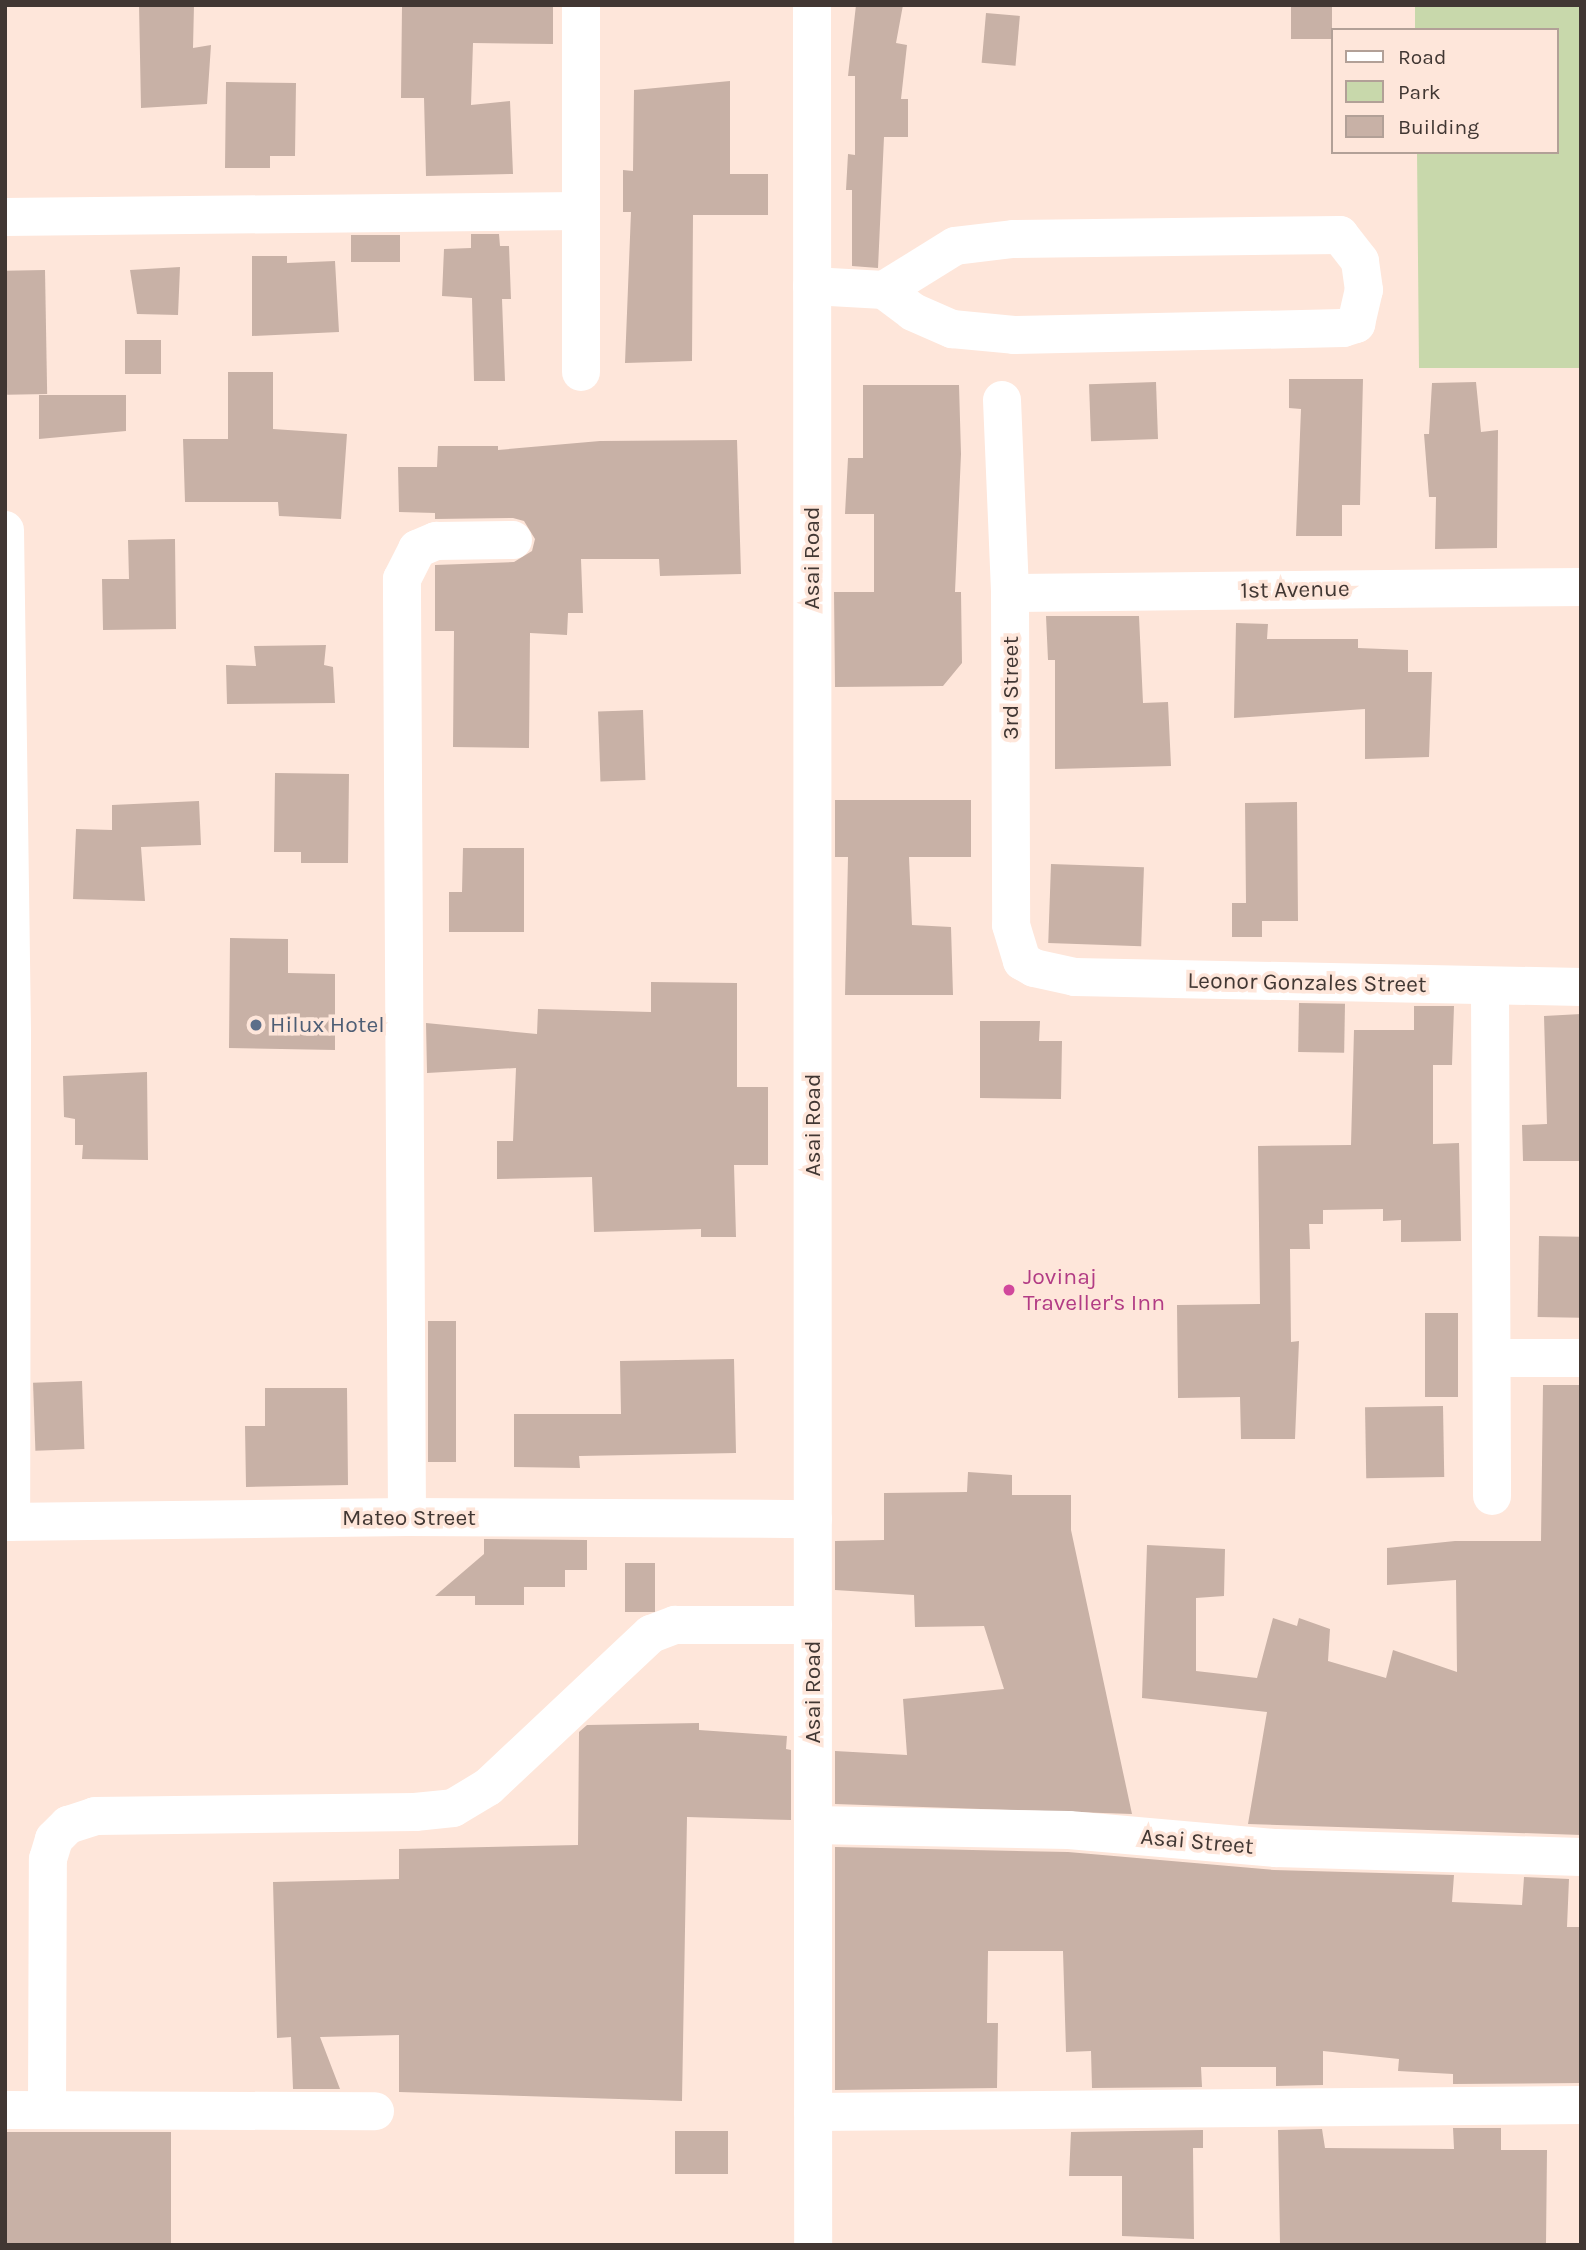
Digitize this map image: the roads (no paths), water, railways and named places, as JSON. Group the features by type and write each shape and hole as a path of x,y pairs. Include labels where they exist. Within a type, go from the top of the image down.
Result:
{"street":[{"path":"581,5 581,372"},
{"name":"Asai Road","path":"812,5 813,2245"},
{"path":"5,217 579,211"},
{"path":"812,286 884,290 913,312 951,329 1014,335 1343,328 1356,324 1364,290 1360,261 1339,235 1013,239 955,246 884,290"},
{"name":"3rd Street","path":"1002,400 1010,593 1012,925 1022,961 1034,968"},
{"path":"5,530 8,1522"},
{"path":"408,1517 402,579 417,549 436,541 513,540"},
{"name":"1st Avenue","path":"1010,593 1581,587"},
{"name":"Leonor Gonzales Street","path":"1034,968 1075,978 1581,987"},
{"path":"1490,987 1495,1358 1492,1496"},
{"path":"1495,1358 1581,1357"},
{"name":"Mateo Street","path":"8,1522 408,1517 813,1519"},
{"path":"47,2110 48,1859 54,1839 68,1825 95,1816 415,1812 453,1808 488,1787 651,1634 675,1625 813,1625"},
{"name":"Asai Street","path":"813,1825 1069,1830 1276,1849 1581,1857"},
{"path":"813,2112 1581,2105"},
{"path":"5,2110 375,2111"}],"place":[{"name":"Hilux Hotel","path":"256,1025"},
{"name":"Jovinaj Traveller's Inn","path":"1009,1290"}]}
